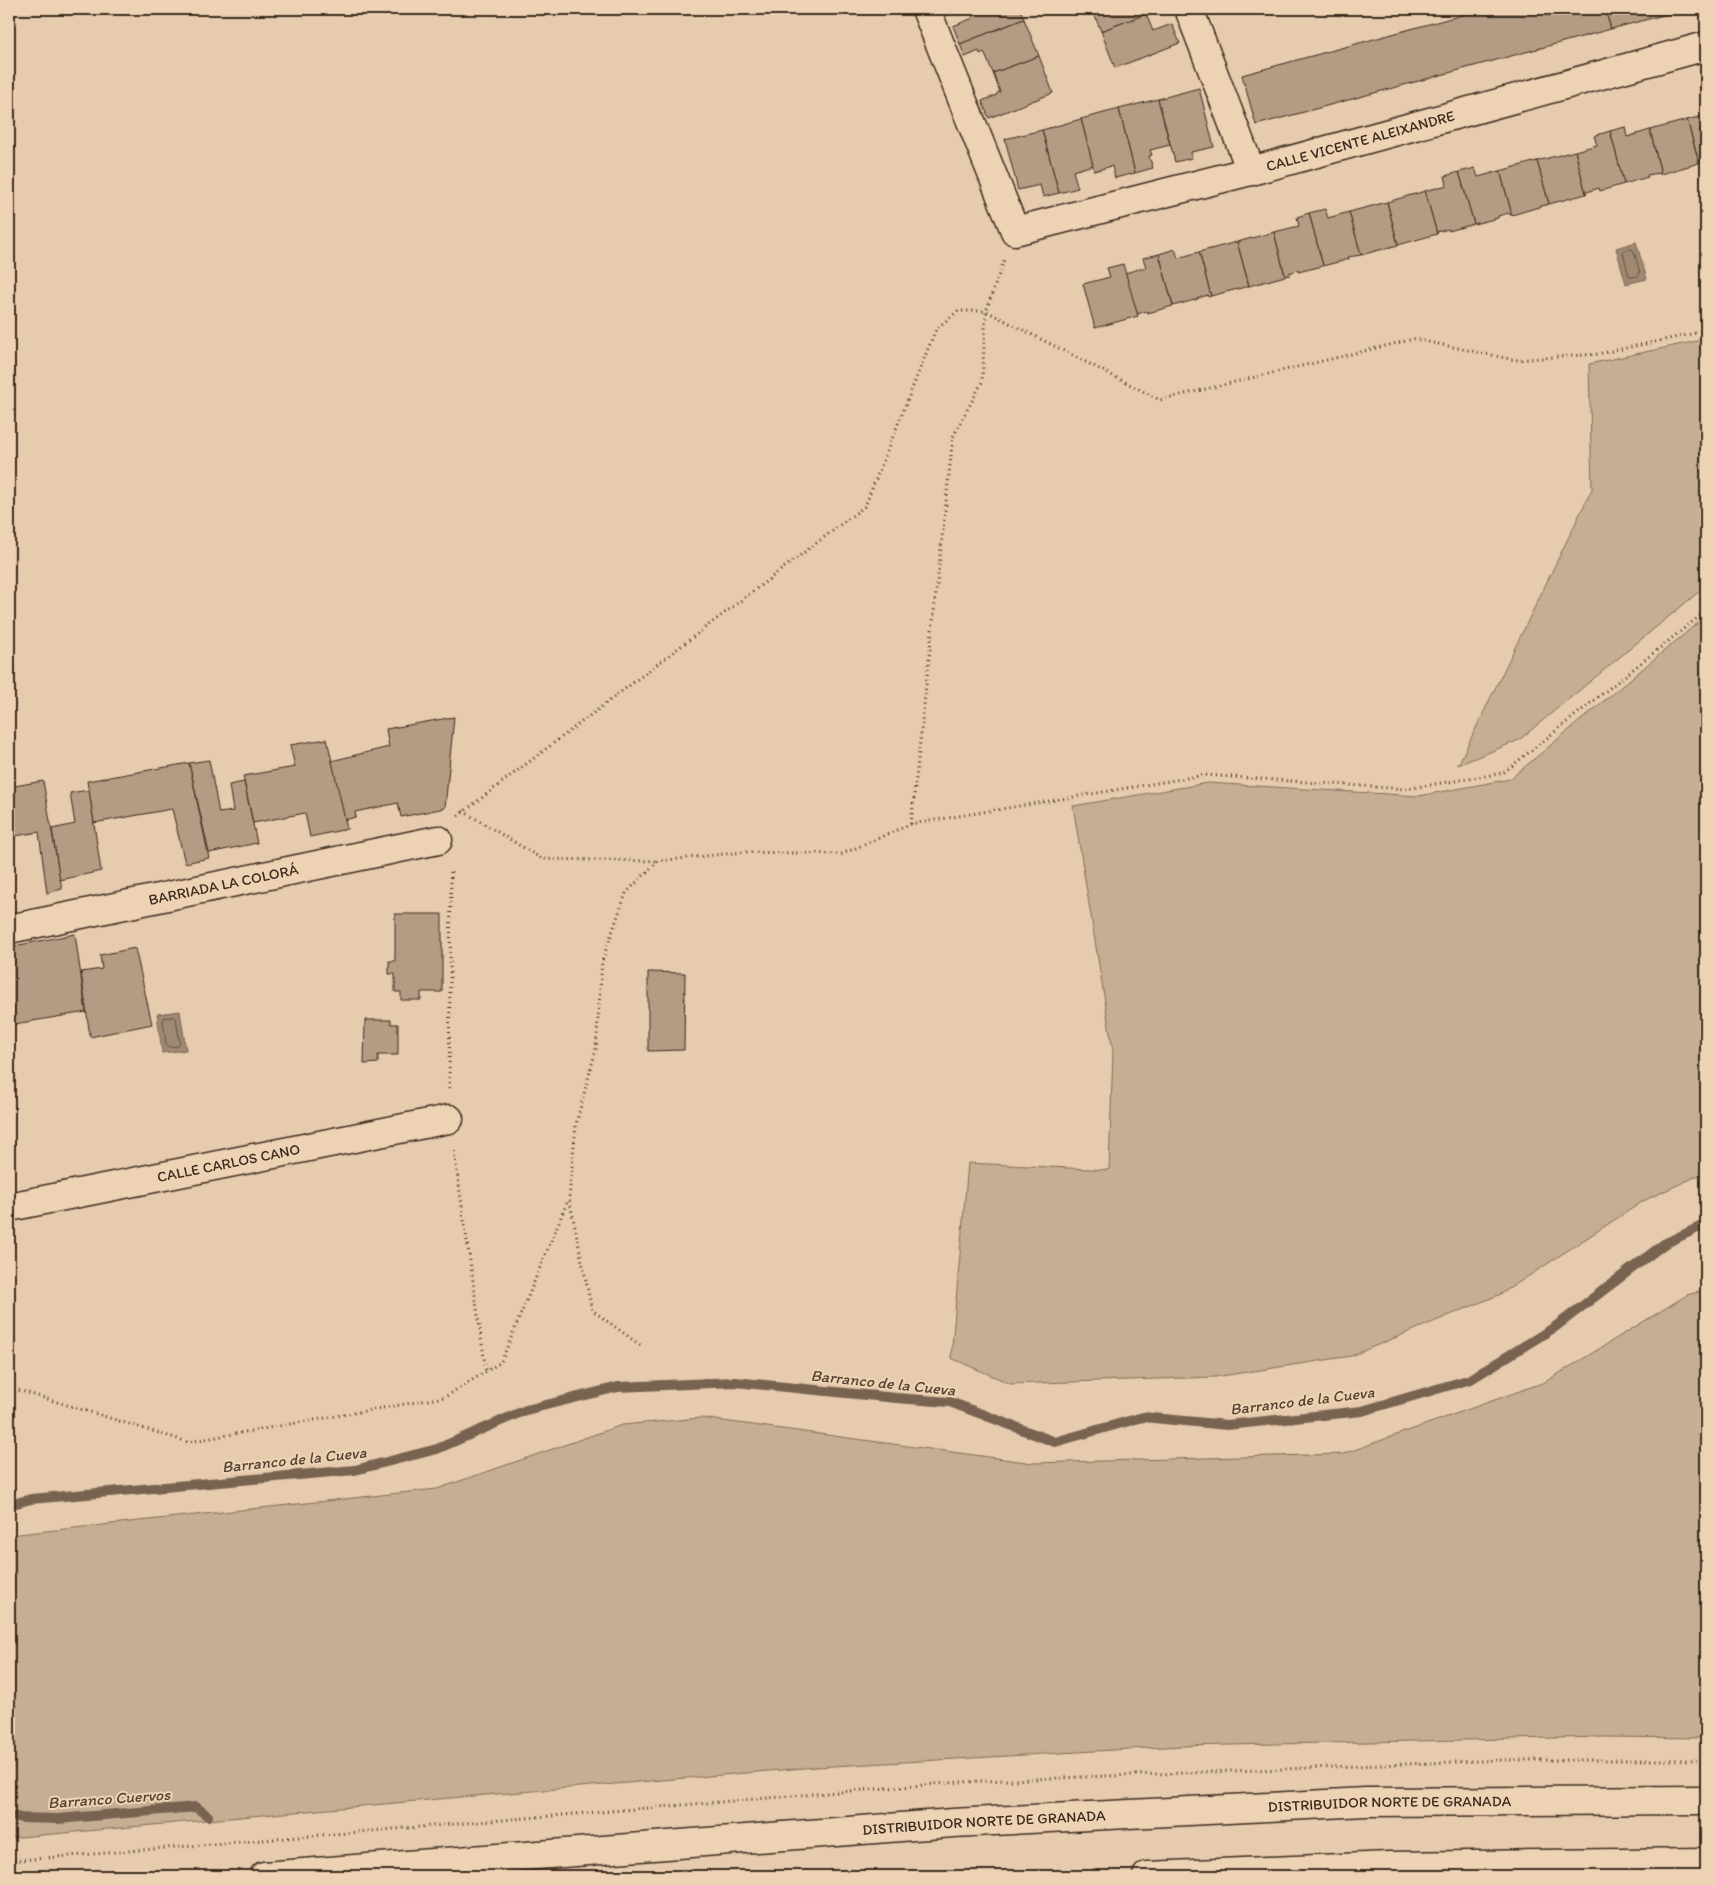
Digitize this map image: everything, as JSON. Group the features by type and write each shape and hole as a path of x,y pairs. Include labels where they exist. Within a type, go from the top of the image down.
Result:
{"street":[{"path":"926,9 1015,231"},
{"path":"1189,9 1251,171"},
{"name":"CALLE VICENTE ALEIXANDRE","path":"1015,231 1251,171 1706,46"},
{"name":"BARRIADA LA COLORÁ","path":"9,928 438,840"},
{"name":"CALLE CARLOS CANO","path":"9,1207 449,1119"},
{"name":"DISTRIBUIDOR NORTE DE GRANADA","path":"264,1876 1002,1821 1365,1802 1706,1800"},
{"path":"1147,1876 1389,1866 1706,1862"}],"path":[{"path":"911,824 953,437 982,382 986,311 1015,231"},
{"path":"438,840 463,811 488,795 865,506 936,329 958,311 986,311 1160,400 1414,340 1514,360 1598,354 1706,331"},
{"path":"463,811 542,859 658,861 743,852 842,854 911,824 1205,775 1405,789 1503,772 1706,611"},
{"path":"640,1345 592,1310 569,1198 576,1124 596,1049 602,961 626,893 658,861"},
{"path":"9,1392 18,1390 188,1442 445,1397 501,1362 569,1198"}],"shaded area":[{"path":"1706,339 1706,586 1519,740 1458,765 1592,489 1589,364"},
{"path":"1706,616 1706,1172 1645,1200 1501,1294 1351,1356 1215,1377 1011,1384 951,1358 968,1163 1109,1170 1113,1051 1073,806 1208,783 1419,796 1510,779"},
{"path":"1706,1290 1706,1738 1603,1737 1182,1746 816,1767 9,1838 9,1535 437,1489 622,1425 701,1418 1033,1463 1343,1454 1545,1382 1687,1295"}],"water":[{"path":"1636,242 1647,279 1626,284 1616,248"},
{"path":"180,1011 186,1050 162,1053 157,1014"}],"building":[{"path":"969,9 1020,9 1024,19 960,44 953,26 973,18"},
{"path":"1092,9 1144,9 1146,14 1101,31"},
{"path":"1484,9 1605,9 1611,29 1256,125 1242,75"},
{"path":"1605,9 1686,9 1611,29"},
{"path":"1146,14 1153,31 1172,24 1180,43 1115,68 1101,31"},
{"path":"1024,19 1039,56 993,73 984,52 980,54 979,51 965,57 960,44"},
{"path":"1039,56 1053,93 989,118 982,101 1000,92 993,73"},
{"path":"1199,88 1214,147 1191,152 1192,158 1175,162 1158,99"},
{"path":"1158,99 1170,145 1150,150 1152,155 1149,156 1153,168 1135,173 1119,109"},
{"path":"1119,109 1135,173 1115,178 1112,166 1094,171 1081,119"},
{"path":"1706,115 1706,161 1699,163 1687,120"},
{"path":"1081,119 1093,165 1073,171 1078,188 1059,193 1042,130"},
{"path":"1687,120 1699,163 1661,174 1650,130"},
{"path":"1625,127 1627,137 1650,130 1661,174 1647,175 1648,177 1624,184 1610,131"},
{"path":"1042,130 1059,193 1043,197 1040,185 1018,190 1005,139"},
{"path":"1610,131 1624,184 1600,191 1599,188 1586,194 1575,151 1597,145 1594,136"},
{"path":"1575,151 1586,194 1549,204 1537,161"},
{"path":"1537,161 1549,204 1512,215 1500,171"},
{"path":"1475,168 1478,177 1500,171 1512,215 1509,213 1474,224 1459,172"},
{"path":"1459,172 1474,224 1449,231 1449,229 1437,232 1437,234 1425,191 1447,185 1445,176"},
{"path":"1425,191 1437,234 1398,245 1387,202"},
{"path":"1387,202 1398,245 1361,255 1349,212"},
{"path":"1325,209 1328,218 1349,212 1361,255 1348,257 1349,259 1323,266 1309,213"},
{"path":"1309,213 1323,266 1298,272 1298,270 1285,276 1274,232 1299,226 1297,217"},
{"path":"1274,232 1285,276 1249,286 1237,242"},
{"path":"1237,242 1249,286 1211,296 1199,252"},
{"path":"1175,249 1178,258 1199,252 1211,296 1208,297 1208,295 1173,306 1159,254"},
{"path":"1159,254 1173,306 1137,314 1125,273 1146,267 1143,258"},
{"path":"1123,264 1138,316 1095,328 1083,284 1110,277 1107,268"},
{"path":"454,717 445,808 401,817 398,803 355,812 356,817 344,820 331,761 389,747 386,729"},
{"path":"327,739 347,829 310,837 305,813 253,823 243,776 295,767 290,745"},
{"path":"209,760 219,813 233,811 229,785 244,782 257,843 209,853 189,763"},
{"path":"189,763 209,858 185,863 172,809 94,823 87,781"},
{"path":"43,781 62,889 47,893 39,832 9,837 9,787"},
{"path":"89,790 101,871 60,880 52,829 75,824 70,793"},
{"path":"395,914 442,914 442,992 421,992 421,1000 401,1000 401,992 395,992 395,974 389,974 389,961 395,961"},
{"path":"75,934 86,1012 9,1025 9,947"},
{"path":"135,948 152,1024 90,1037 81,972 102,969 100,955"},
{"path":"648,972 685,973 684,1050 648,1051"},
{"path":"365,1020 391,1020 391,1024 398,1024 398,1055 378,1055 378,1063 364,1064"}],"waterway":[{"name":"Barranco de la Cueva","path":"9,1505 31,1499 355,1470 437,1449 526,1410 618,1387 735,1382 950,1402 1055,1442 1143,1417 1227,1425 1362,1411 1471,1379 1555,1327 1664,1244 1706,1224"},
{"name":"Barranco Cuervos","path":"9,1815 21,1818 58,1819 196,1807 208,1816"}]}
